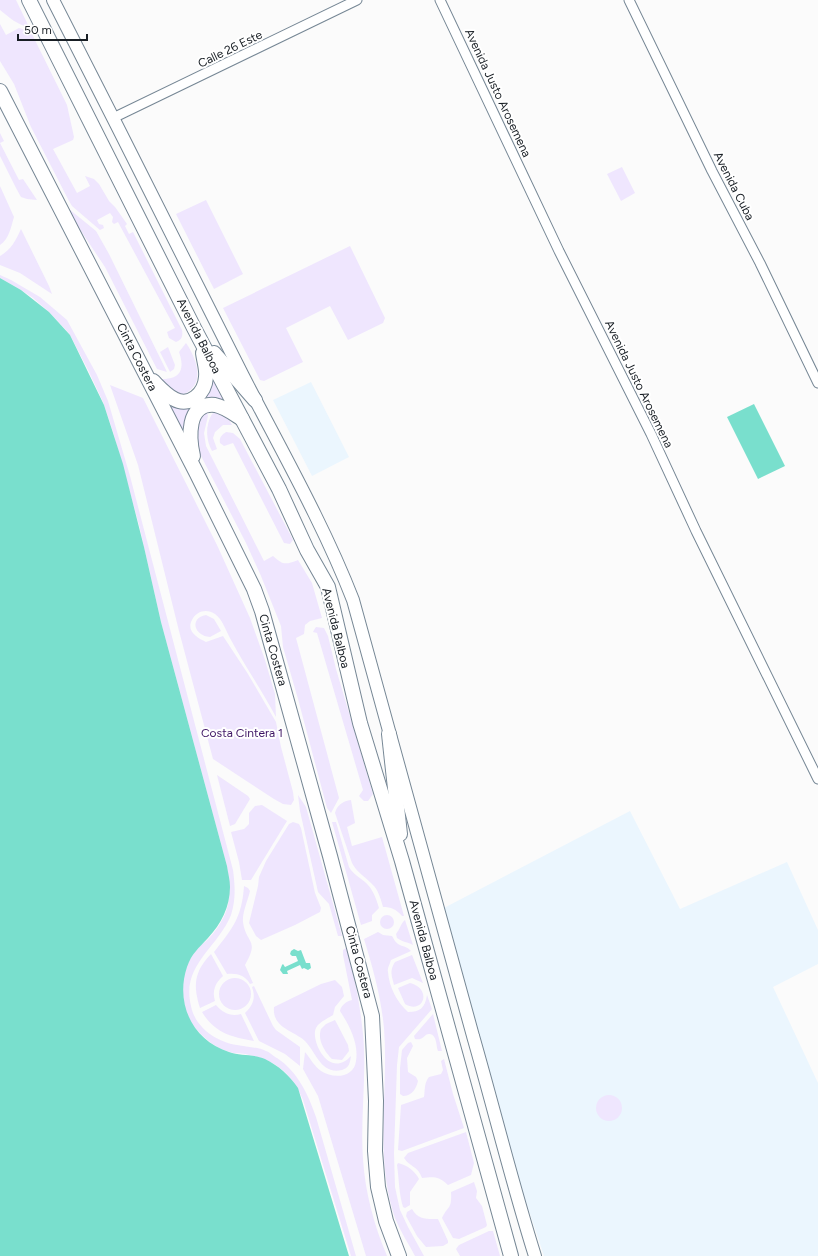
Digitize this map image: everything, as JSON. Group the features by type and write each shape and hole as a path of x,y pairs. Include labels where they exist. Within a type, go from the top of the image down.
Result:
{"highway":[{"name":"Avenida Balboa","path":"29,0 199,336 279,489 307,550 328,587 360,723 402,861 511,1256"},
{"name":"Cinta Costera","path":"0,91 196,472 254,590 262,611 365,983 372,1016 374,1039 376,1101 375,1151 378,1187 386,1221 399,1256"},
{"path":"145,371 157,385 173,399 186,401 195,398 204,388 206,377 206,369 199,336"},
{"path":"199,336 256,400"},
{"path":"196,472 191,451 189,429 195,415 204,407 214,405 228,410 243,420"},
{"path":"389,734 402,861"}],"main road":[{"name":"Avenida Balboa","path":"53,0 256,400 303,489 347,584 353,600 498,1129 535,1256"}],"street":[{"name":"Calle 26 Este","path":"113,118 357,0"},
{"name":"Avenida Justo Arosemena","path":"440,0 559,250 647,426 706,551 818,779"},
{"name":"Avenida Cuba","path":"629,0 818,383"}],"shaded area":[{"path":"0,278 21,290 49,312 70,335 104,405 123,464 161,622 227,866 230,894 224,915 217,927 196,951 189,962 184,980 183,994 185,1007 196,1029 205,1039 229,1052 256,1056 265,1059 283,1071 298,1088 349,1256 0,1256"},
{"path":"311,382 349,457 312,476 273,400"},
{"path":"754,404 785,466 758,479 727,417"},
{"path":"630,811 680,909 787,862 818,930 818,964 773,987 818,1083 818,1256 544,1256 516,1172 442,909"},
{"path":"294,949 298,951 301,950 306,963 310,963 311,968 308,970 304,968 302,969 300,965 287,971 288,974 283,974 280,970 283,964 285,967 298,961 296,956 292,956 290,954"}],"green space":[{"path":"0,0 16,0 29,27 17,23 0,10"},
{"path":"0,24 6,35 19,28 31,32 67,105 74,137 73,140 53,149 77,193 90,186 85,176 94,179 127,224 125,226 129,234 133,232 182,330 182,338 180,340 176,342 169,338 167,332 175,328 118,222 114,224 112,222 113,217 110,213 97,220 99,224 103,225 104,228 100,230 72,206 69,201 31,127 14,84 0,61"},
{"path":"0,133 4,141 0,143"},
{"path":"0,143 19,180 23,179 37,200 21,197 0,156"},
{"path":"622,167 635,193 621,201 607,174"},
{"path":"0,186 14,217 8,236 0,245"},
{"path":"206,200 243,274 214,289 176,214"},
{"path":"69,209 96,231 109,254 167,372 157,369 105,267 75,222"},
{"path":"21,229 52,294 20,273 0,265 0,256 10,248"},
{"path":"350,246 385,318 383,323 348,340 330,306 286,328 303,362 264,381 260,380 223,308"},
{"path":"0,275 40,297 67,320 97,375 108,401 130,476 233,870 235,887 231,915 225,927 202,958 191,979 189,992 193,1014 202,1027 214,1037 229,1043 267,1052 291,1070 301,1084 306,1092 316,1117 356,1256 351,1256 303,1100 293,1082 281,1069 265,1060 245,1054 225,1051 208,1041 191,1022 187,1013 183,993 185,972 194,952 212,935 225,914 229,902 227,866 161,622 139,525 103,402 88,370 66,330 33,298 0,278"},
{"path":"186,343 193,354 197,368 197,381 187,393 181,394 168,387 162,379 174,377 180,372 182,363 179,352"},
{"path":"168,347 175,365 174,369 170,372 160,352"},
{"path":"209,369 227,404 214,401 184,437 166,401 184,405"},
{"name":"Costa Cintera 1","path":"110,385 143,398 217,545 250,618 275,694 276,717 236,650 218,616 209,611 202,611 196,614 192,620 190,628 193,634 206,642 223,636 248,674 276,722 293,792 294,800 291,805 283,804 274,799 213,759 179,631 138,465"},
{"path":"217,411 227,416 232,425 223,425 215,432 213,438 217,449 212,451 208,442 207,428 212,414"},
{"path":"207,412 208,416 204,433 206,446 264,561 273,556 282,563 290,563 298,560 312,583 322,618 310,621 305,625 304,634 296,638 339,798 331,813 327,808 283,647 281,626 246,543 200,454 195,436 198,418"},
{"path":"226,432 233,433 240,439 293,540 290,544 284,543 233,443 224,446 220,443 220,438"},
{"path":"206,615 214,619 221,631 210,637 200,634 196,627 197,620"},
{"path":"316,627 324,628 328,636 336,669 373,794 368,801 364,801 359,796 363,790 317,633 313,632"},
{"path":"217,775 248,796 250,799 235,824 230,826"},
{"path":"298,795 306,807 342,936 338,936 329,904 318,892 300,811"},
{"path":"351,800 355,823 347,827 352,846 382,837 404,916 393,909 383,907 376,888 357,870 352,863 335,813 341,804 345,801"},
{"path":"262,805 287,821 251,880 242,880 231,832 244,829 249,824 249,813 255,806"},
{"path":"293,822 299,824 301,828 315,893 321,908 320,912 261,940 256,936 249,923 259,877 266,861 289,824"},
{"path":"332,822 336,822 349,867 354,874 365,882 370,888 379,908 372,915 372,921 361,925"},
{"path":"244,886 250,891 244,911 243,922 252,946 245,965 253,983 250,984 246,978 240,975 227,974 214,952 231,929 239,914"},
{"path":"384,915 390,915 394,919 394,925 390,929 384,929 380,925 380,919"},
{"path":"405,920 413,945 397,938 396,934"},
{"path":"378,932 383,935 392,936 397,943 411,951 391,960 388,969 392,989 400,1004 408,1012 419,1010 425,1003 427,995 432,1009 399,1047 394,1153 395,1187 400,1210 424,1256 415,1256 397,1223 389,1195 385,1171 384,1028 381,1005 364,939"},
{"path":"346,948 357,991 363,1034 364,1065 362,1144 364,1171 371,1208 387,1256 366,1256 318,1096 303,1069 305,1052 314,1064 326,1074 337,1076 347,1074 354,1067 357,1054 355,1041 347,1022 340,1011 344,1004 352,1000 343,955 343,950"},
{"path":"211,954 223,976 215,987 215,1001 200,1008 196,992 196,979 201,967"},
{"path":"412,955 423,983 412,978 394,985 392,976 393,965 395,962"},
{"path":"232,978 238,978 248,985 251,994 250,1000 244,1007 238,1010 232,1010 222,1003 219,997 219,991 226,981"},
{"path":"335,980 342,987 344,996 335,1007 333,1015 319,1024 316,1028 315,1034 316,1041 323,1056 329,1061 335,1063 343,1062 351,1056 348,1067 335,1071 324,1066 305,1041 284,1028 276,1020 274,1007 321,984"},
{"path":"410,983 417,986 423,995 421,1004 417,1006 411,1007 405,1004 398,988"},
{"path":"254,986 276,1030 300,1047 300,1066 285,1054 259,1041 245,1013 250,1007 254,998 252,987"},
{"path":"216,1005 227,1014 241,1014 254,1041 231,1036 212,1025 202,1012"},
{"path":"433,1014 442,1051 438,1051 434,1036 428,1034 420,1039 415,1039 414,1036"},
{"path":"335,1020 348,1045 349,1051 342,1060 332,1059 324,1049 320,1037 321,1029 326,1024"},
{"path":"411,1042 413,1046 407,1058 408,1072 416,1077 418,1081 413,1092 409,1095 403,1096 400,1094 402,1050 408,1043"},
{"path":"444,1059 464,1128 402,1151 398,1150 401,1105 424,1097 427,1079 429,1077 441,1074 443,1070 441,1061"},
{"path":"609,1095 618,1099 622,1108 618,1117 609,1121 600,1117 596,1108 600,1099"},
{"path":"466,1132 474,1163 471,1175 448,1185 436,1178 422,1178 418,1171 404,1158 408,1153"},
{"path":"398,1163 405,1165 415,1173 419,1179 410,1192 410,1205 405,1208 403,1207 401,1197"},
{"path":"474,1182 477,1191 476,1198 482,1206 487,1225 486,1227 459,1239 453,1238 442,1218 450,1205 451,1192"},
{"path":"412,1209 414,1213 420,1217 427,1219 438,1219 448,1243 443,1246 426,1247 417,1236 406,1216 407,1212"},
{"path":"489,1231 493,1231 500,1256 460,1256 456,1249 459,1245"}]}
